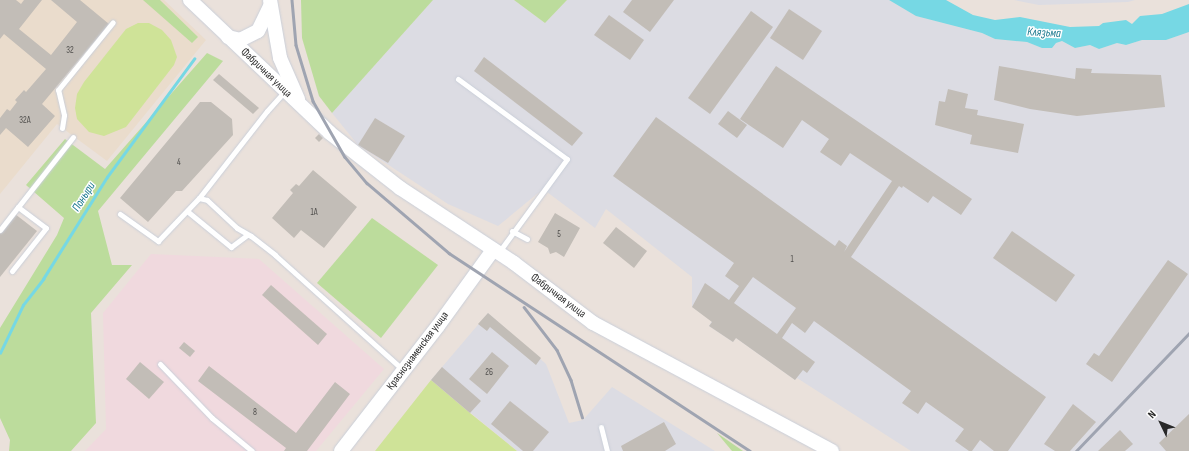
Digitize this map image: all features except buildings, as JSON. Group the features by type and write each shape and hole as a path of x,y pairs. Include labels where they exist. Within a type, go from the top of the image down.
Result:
{"street":[{"name":"Фабричная улица","path":"190,0 304,110 369,166 496,251 599,326 832,451"},
{"path":"204,0 208,18"},
{"name":"Фабричная улица","path":"225,34 240,40 258,31 270,3"},
{"name":"Фабричная улица","path":"270,3 280,58 304,110"},
{"name":"Краснознаменская улица","path":"341,451 496,251"}],"lane":[{"path":"62,128 64,114 58,90 113,22"},
{"path":"458,78 567,159 496,251"},
{"path":"120,214 158,241 199,198 267,110 285,91"},
{"path":"0,230 73,137"},
{"path":"199,198 207,200 247,235 252,236 275,255 404,371"},
{"path":"12,271 46,228 18,206"},
{"path":"187,211 231,248 247,235"},
{"path":"512,231 528,239"},
{"path":"160,364 212,418 252,451"},
{"path":"601,427 607,451"}],"shaded area":[{"path":"0,0 164,0 206,40 107,161 57,124 0,194"},
{"path":"433,0 514,0 545,23 567,0 889,0 916,16 982,33 995,39 1027,42 1042,48 1062,41 1075,48 1090,45 1099,49 1117,43 1126,45 1142,40 1166,40 1189,32 1189,451 911,451 797,378 795,380 736,338 733,342 709,326 712,321 692,307 692,277 606,209 595,228 543,189 498,226 448,204 358,145 332,113"},
{"path":"1014,0 1135,0 1128,2 1039,5"},
{"path":"151,254 259,259 384,369 316,451 85,451 106,429 103,313"},
{"path":"488,313 546,364 569,423 583,420 612,387 715,451 517,451 431,380"}],"green space":[{"path":"143,0 160,0 198,37 192,43"},
{"path":"301,0 433,0 332,113 319,96 302,38"},
{"path":"514,0 567,0 545,23"},
{"path":"138,23 149,23 162,30 171,40 177,57 174,65 126,127 104,136 89,132 77,119 75,108 77,94 84,82 126,29"},
{"path":"207,53 223,61 98,211 112,265 132,265 91,313 96,423 71,451 9,451 10,440 0,418 0,328 57,235 64,218 26,185 65,139 105,169"},
{"path":"372,218 438,265 381,338 317,283"},
{"path":"431,380 470,413 517,451 375,451"},
{"path":"717,433 743,451 732,451"}],"water":[{"name":"Клязьма","path":"889,0 946,0 973,15 995,20 1020,17 1070,27 1099,26 1103,23 1126,20 1132,24 1140,16 1162,14 1189,4 1189,32 1166,40 1142,40 1126,45 1117,43 1099,49 1090,45 1075,48 1062,41 1056,43 1052,48 1042,48 1027,42 995,39 982,33 916,16"}],"waterway":[{"name":"Поныри","path":"0,353 23,305 43,279 107,177 194,59"}],"railway":[{"path":"292,0 296,45 313,101 345,157 367,183 449,253 750,451"},
{"path":"524,307 557,350 571,380 582,417"},
{"path":"1076,451 1189,333"}]}
